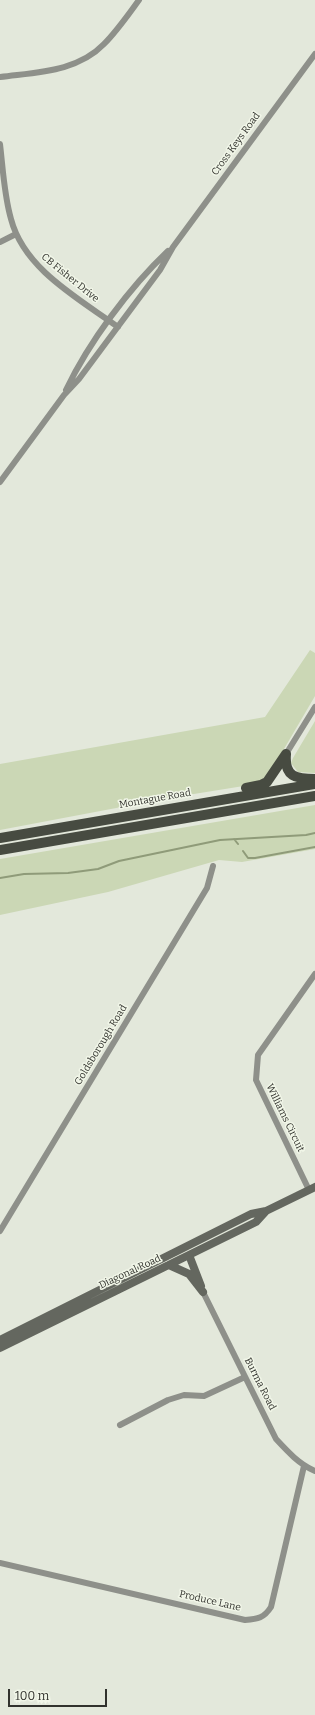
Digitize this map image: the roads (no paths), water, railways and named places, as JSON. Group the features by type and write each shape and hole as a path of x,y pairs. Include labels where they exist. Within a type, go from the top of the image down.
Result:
{"main road":[{"path":"286,754 286,765 289,772 293,776 304,779 315,779"},
{"path":"199,804 237,790 264,784 286,754"},
{"name":"Montague Road","path":"0,838 315,784"},
{"path":"0,850 315,796"}],"street":[{"path":"0,77 55,70 82,60 106,43 139,0"},
{"name":"Cross Keys Road","path":"0,482 64,395 79,379 160,270 173,247 315,54"},
{"name":"CB Fisher Drive","path":"0,144 9,212 16,234 24,250 38,267 118,327"},
{"path":"0,242 16,234"},
{"name":"Cross Keys Road","path":"64,395 86,352 139,280 173,247"},
{"path":"286,754 315,707"},
{"name":"Goldsborough Road","path":"0,1231 206,888 213,866"},
{"name":"Williams Circuit","path":"312,1188 256,1080 258,1055 315,974"},
{"name":"Diagonal Road","path":"2,1337 251,1214 266,1211 312,1188"},
{"name":"Diagonal Road","path":"0,1348 256,1222 266,1211"},
{"path":"168,1255 189,1255 203,1292"},
{"path":"169,1265 189,1274 203,1292"},
{"name":"Burma Road","path":"203,1292 276,1439 289,1454 304,1466 315,1471"},
{"path":"120,1425 168,1400 184,1395 204,1396 245,1377"},
{"name":"Produce Lane","path":"0,1563 245,1620 257,1619 266,1614 271,1607 304,1466"}],"waterway":[{"path":"0,878 24,874 68,873 98,869 119,861 220,840 306,835 315,833"},
{"path":"234,839 238,844"},
{"path":"243,851 248,858 255,858 315,847"}]}
